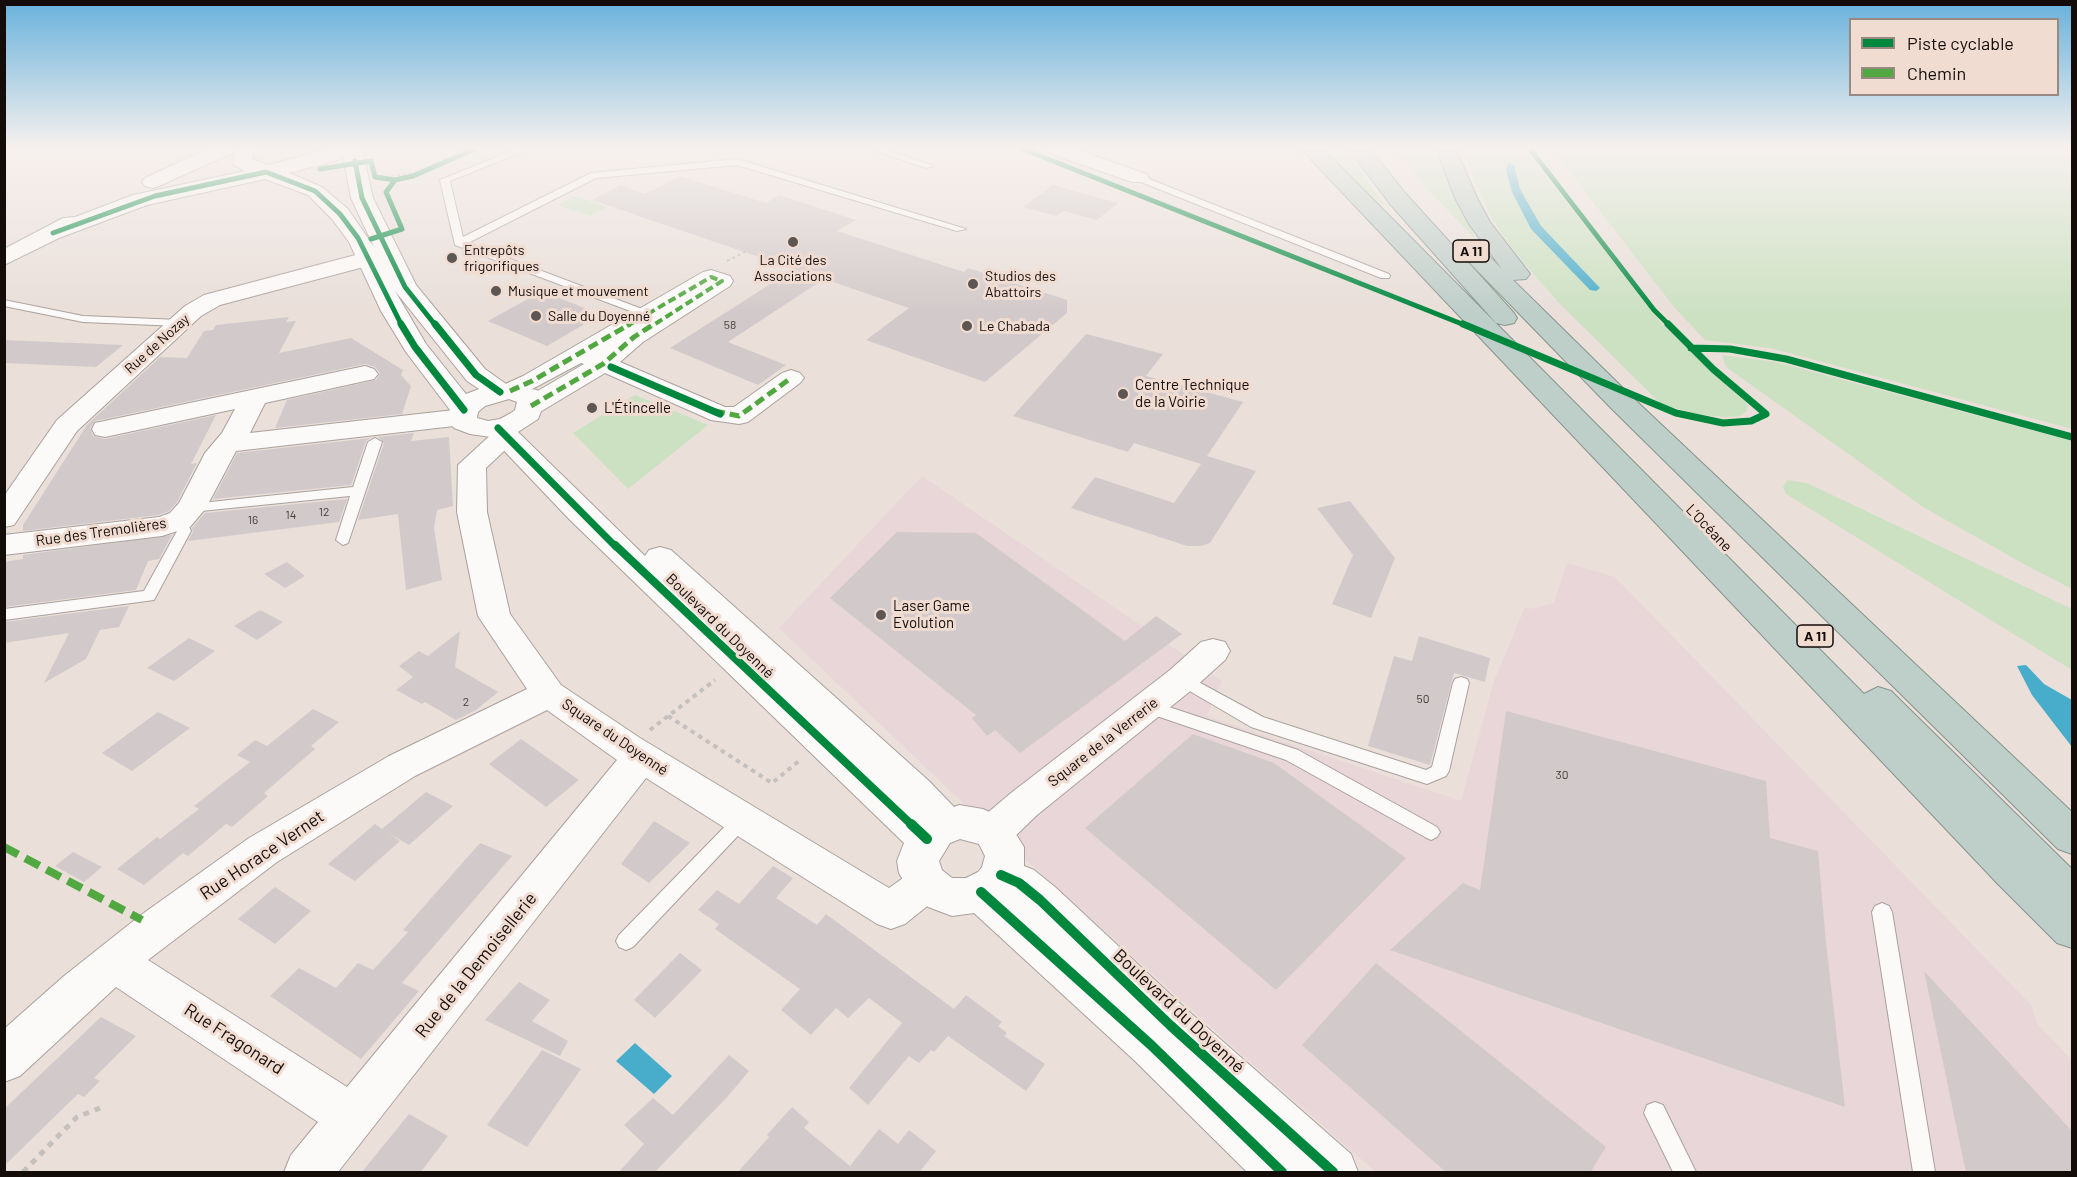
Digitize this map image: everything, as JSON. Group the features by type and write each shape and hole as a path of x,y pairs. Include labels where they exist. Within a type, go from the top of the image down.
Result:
{"highway":[{"path":"1363,204 2004,863 2073,929"},
{"name":"L’Océane","path":"1402,204 1494,308 1621,402 2073,837"},
{"name":"L’Océane","path":"1428,204 1563,361 2073,896"},
{"path":"1470,204 1498,250 1525,283 1657,417 1731,508"}],"main road":[{"path":"4,258 107,204"},
{"path":"53,233 131,204"},
{"name":"Boulevard du Doyenné","path":"330,204 358,238 393,311 415,347 463,413 464,422 478,429 511,412"},
{"name":"Boulevard du Doyenné","path":"365,204 405,288 476,375 511,412 580,512 722,648 937,832"},
{"name":"Boulevard du Doyenné","path":"368,260 380,261 389,278 405,288"},
{"path":"992,866 966,897 952,897 938,892 927,883 920,873 918,861 921,849 937,832 971,823 992,866 1151,1044 1282,1173"},
{"name":"Boulevard du Doyenné","path":"992,866 1040,900 1171,1026 1334,1173"}],"street":[{"name":"Rue de Nozay","path":"8,507 67,426 193,311 212,300 368,260"},
{"path":"511,412 580,353 654,317"},
{"path":"511,412 603,364 634,338 654,317"},
{"path":"580,353 720,414 740,416 791,378"},
{"path":"105,429 365,374"},
{"path":"185,514 219,453 234,437 254,399"},
{"name":"Square du Doyenné","path":"511,412 472,465 472,513 494,616 549,694 641,747 743,819 891,911 927,883"},
{"path":"227,444 463,413"},
{"name":"Rue des Tremolières","path":"4,545 162,526 185,514"},
{"name":"Square de la Verrerie","path":"992,866 1024,804 1182,679 1213,651"},
{"name":"Rue Horace Vernet","path":"4,1060 79,990 263,850 402,766 549,694"},
{"name":"Rue de la Demoisellerie","path":"308,1173 641,747"},
{"name":"Rue Fragonard","path":"114,962 330,1102 352,1119"}],"lane":[{"path":"450,204 459,243"},
{"path":"459,243 537,204"},
{"path":"879,204 961,228"},
{"path":"1204,204 1385,276"},
{"path":"459,243 654,317"},
{"path":"4,303 83,319 180,323"},
{"path":"343,540 375,442"},
{"path":"4,615 149,596 184,531 185,514 358,491"},
{"path":"1182,679 1257,722 1427,777 1440,771 1461,683"},
{"path":"1148,706 1292,755 1431,832"},
{"path":"626,941 743,819"},
{"path":"1882,912 1924,1173"},
{"path":"1655,1113 1685,1173"}],"path":[{"path":"641,747 668,716 718,678"},
{"path":"668,716 772,783 802,759"},
{"path":"23,1173 78,1117 100,1108"}],"shaded area":[{"path":"922,476 1222,681 1207,716 1461,801 1494,681 1525,607 1532,609 1554,603 1567,563 1615,577 2031,1005 2037,1024 2072,1060 2072,1172 1376,1172 1239,1052 962,802 779,628"}],"green space":[{"path":"598,204 607,207 590,216 558,205"},
{"path":"1441,204 1460,204 1475,239"},
{"path":"1485,204 1568,204 1661,323 1748,405 1747,411 1740,416 1725,417 1696,414 1661,404 1558,302 1516,254 1492,219"},
{"path":"1594,204 2072,204 2072,429 1770,348 1705,340 1674,307"},
{"path":"1722,355 1776,362 2072,441 2072,589 1923,507 1726,367"},
{"path":"635,395 708,425 628,489 573,433"},
{"path":"1787,480 1807,483 2072,609 2072,670 1786,494 1783,487"}],"water":[{"path":"1518,204 1528,204 1541,226 1600,288 1596,291 1590,290 1531,229"},
{"path":"2026,665 2044,684 2072,700 2072,747 2032,695 2017,666"},
{"path":"635,1043 672,1076 654,1094 616,1061"}],"building":[{"path":"603,204 806,204 856,220 837,231 964,272 968,268 1067,300 1067,313 985,382 866,340 909,308 824,279 728,342 786,365 758,385 670,348 794,269"},
{"path":"1027,204 1117,204 1097,220 1064,211 1056,216 1023,207"},
{"name":"Salle du Doyenné","path":"542,291 587,309 582,312 595,318 547,346 488,321"},
{"path":"289,317 286,322 296,321 279,353 351,338 403,370 401,375 411,386 402,414 275,428 287,400 376,380 380,373 375,367 365,364 95,421 90,428 93,436 105,439 216,415 191,464 197,463 177,502 169,511 158,515 23,531 23,525 87,425 160,357 187,358 204,331 213,330 216,325"},
{"name":"Centre Technique de la Voirie","path":"1086,334 1163,354 1146,376 1243,402 1207,456 1256,471 1210,543 1201,546 1187,546 1071,508 1095,477 1174,503 1201,464 1134,443 1128,452 1013,416"},
{"path":"4,340 123,345 96,367 4,363"},
{"path":"414,433 411,441 449,437 453,506 437,510 434,528 442,580 406,590 398,514 358,520 384,443 378,437"},
{"path":"371,438 366,441 351,485 213,499 237,453"},
{"path":"347,499 339,522 188,541 193,532 192,528 205,513"},
{"path":"1350,501 1395,558 1371,618 1332,604 1353,555 1317,508"},
{"path":"897,532 976,533 1125,641 1156,616 1182,634 1020,753 995,730 987,736 972,718 976,715 830,598"},
{"path":"172,535 159,559 148,561 136,590 4,607 4,562 23,559 23,555"},
{"path":"287,562 305,576 285,588 264,574"},
{"path":"129,606 119,627 100,630 86,659 44,683 69,633 4,643 4,622"},
{"path":"260,610 283,622 257,640 234,626"},
{"path":"460,631 455,667 498,692 476,710 456,720 425,702 422,704 396,690 413,677 399,666 419,651 428,656"},
{"path":"1419,636 1490,658 1485,682 1454,673 1430,765 1368,746 1394,656 1412,661"},
{"path":"189,638 215,651 174,681 147,668"},
{"path":"313,709 339,722 311,746 315,749 264,793 268,796 232,827 226,824 188,856 183,853 144,885 117,869 157,837 160,839 199,809 194,806 250,762 237,755 255,740 267,746"},
{"path":"1506,711 1766,781 1770,838 1818,851 1845,1107 1390,950 1463,883 1480,890"},
{"path":"158,712 190,728 132,771 102,753"},
{"path":"1193,734 1274,763 1406,858 1276,990 1085,828"},
{"path":"521,739 579,780 546,807 489,764"},
{"path":"426,792 453,806 409,845 388,833 400,841 355,881 328,864 375,824 382,829"},
{"path":"654,821 690,843 649,883 621,864"},
{"path":"480,843 512,856 402,983 419,991 361,1059 270,996 299,968 336,988 358,963 373,970 408,932 403,930"},
{"path":"73,852 102,867 84,882 55,866"},
{"path":"773,866 793,878 776,898 817,925 826,914 954,1009 966,995 1002,1022 998,1026 1007,1033 1004,1036 1045,1064 1026,1091 948,1036 934,1052 931,1050 919,1063 909,1056 868,1105 849,1088 902,1023 869,998 848,1018 836,1008 811,1035 781,1010 800,989 715,929 719,924 698,910 717,890 739,904"},
{"path":"275,887 311,911 275,944 238,919"},
{"path":"680,953 702,970 655,1018 634,1000"},
{"path":"1376,963 1606,1147 1590,1173 1447,1173 1302,1045"},
{"path":"1924,971 2073,1132 2073,1173 1966,1173"},
{"path":"519,982 550,1000 532,1021 568,1041 560,1056 485,1020"},
{"path":"101,1017 136,1036 94,1078 100,1081 84,1097 78,1094 4,1166 4,1109"},
{"path":"542,1050 581,1069 527,1147 487,1125"},
{"path":"729,1055 749,1071 729,1095 654,1173 618,1173 644,1144 624,1125 653,1098 673,1115"},
{"path":"792,1107 809,1122 804,1128 850,1166 879,1129 898,1144 909,1130 936,1151 919,1173 737,1173"},
{"path":"409,1114 448,1136 420,1173 361,1173"}],"marked path":[{"path":"510,391 532,381 711,277 722,281 634,337 603,364 531,406"},
{"path":"715,411 739,416 791,378"},
{"path":"4,847 142,920"}],"cycle path":[{"path":"53,233 133,204"},
{"path":"330,204 358,238 393,311 415,347 464,410"},
{"path":"365,204 405,287 476,375 500,392"},
{"path":"371,239 402,229 391,204"},
{"path":"1162,204 1386,292 1676,413 1723,423 1751,421 1766,414 1713,369 1654,310 1572,204"},
{"path":"1691,348 1730,349 1786,359 2072,437"},
{"path":"611,367 720,414"},
{"path":"498,428 580,512 927,839"},
{"path":"1001,875 1019,883 1040,900 1171,1026 1333,1172"},
{"path":"981,892 1151,1045 1282,1172"}],"place":[{"name":"La Cité des Associations","path":"793,242"},
{"name":"Entrepôts frigorifiques","path":"452,258"},
{"name":"Studios des Abattoirs","path":"973,284"},
{"name":"Musique et mouvement","path":"496,291"},
{"name":"Salle du Doyenné","path":"536,316"},
{"name":"Le Chabada","path":"967,326"},
{"name":"Centre Technique de la Voirie","path":"1123,394"},
{"name":"L'Étincelle","path":"592,408"},
{"name":"Laser Game Evolution","path":"881,615"}]}
